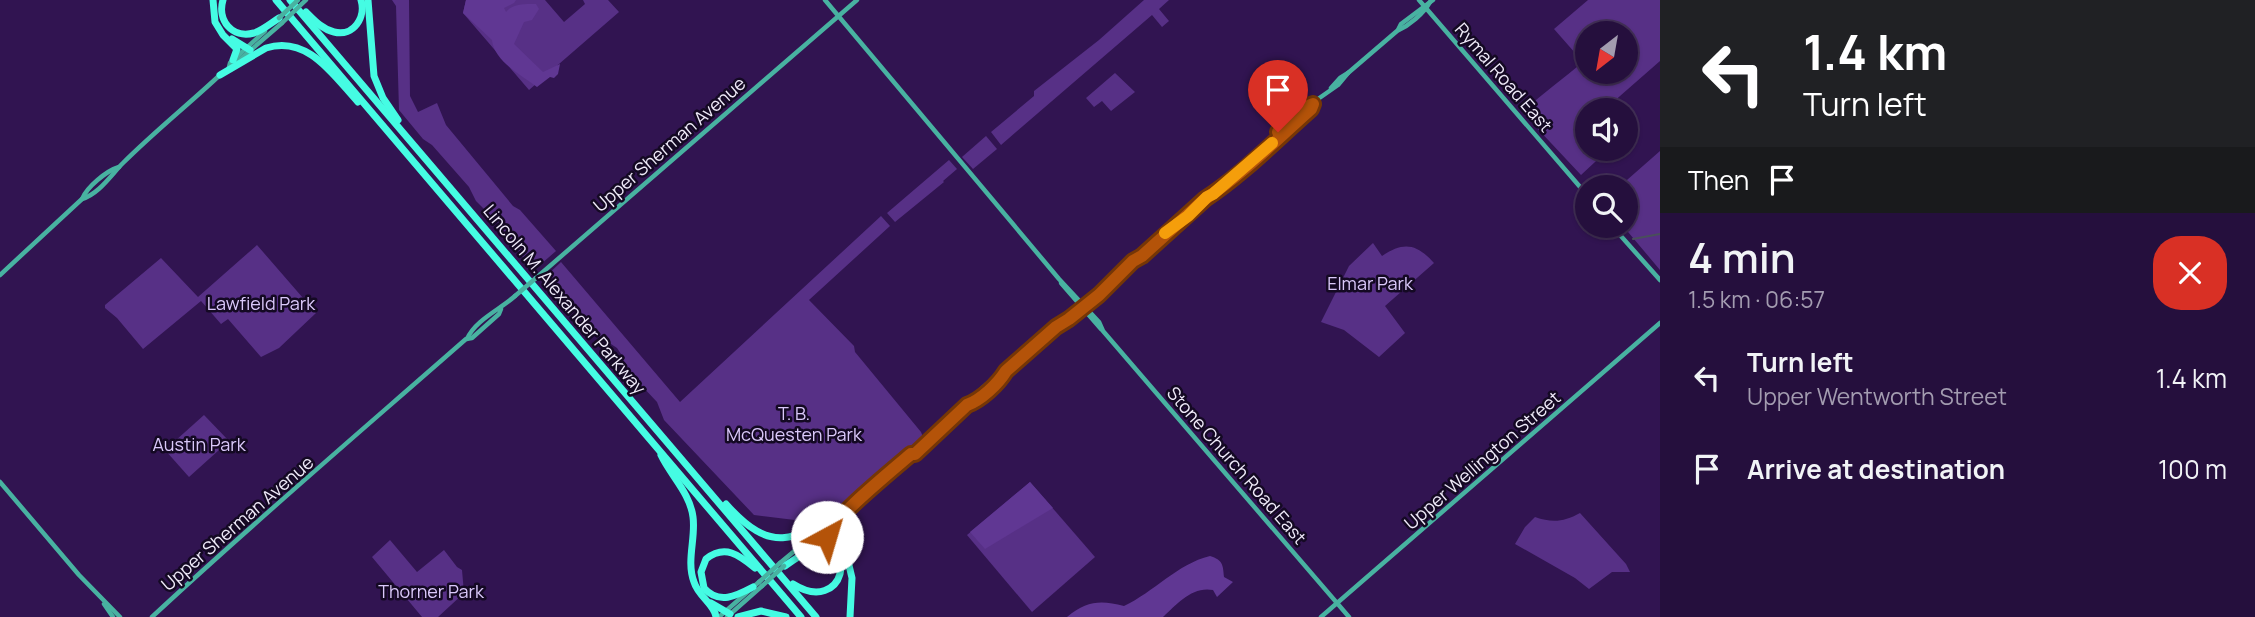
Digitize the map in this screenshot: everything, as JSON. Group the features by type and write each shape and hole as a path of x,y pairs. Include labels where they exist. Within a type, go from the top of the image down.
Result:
{"highway":[{"path":"213,0 213,14 220,31 237,50 231,64"},
{"path":"223,0 222,18 227,26 236,32 256,32 280,20"},
{"path":"270,0 306,34"},
{"name":"Lincoln M. Alexander Parkway","path":"276,0 801,617"},
{"path":"291,0 323,27 341,33 358,23 363,9 361,0"},
{"name":"Lincoln M. Alexander Parkway","path":"291,0 816,617"},
{"path":"369,0 374,76 383,98 404,133"},
{"path":"220,31 248,49"},
{"path":"220,75 266,48 284,46 303,49 321,61 391,139 401,145"},
{"path":"649,422 657,427 740,519 762,534 778,538 801,535 849,505"},
{"path":"658,448 691,506 694,528 692,574 701,596 715,611 726,616 761,611 786,617"},
{"path":"829,528 827,538 846,557 851,571 853,586 850,617"},
{"path":"816,536 838,551 851,571"},
{"path":"758,585 732,598 714,596 706,590 701,572 704,563 714,553 731,551 740,555 774,585"},
{"path":"766,560 801,591 814,598 831,595 842,581 839,563 826,552 808,552 783,565"}],"main road":[{"path":"280,20 298,0"},
{"path":"0,275 82,199 100,187 280,20 307,0"},
{"name":"Stone Church Road East","path":"825,0 1103,331 1349,617"},
{"name":"Upper Sherman Avenue","path":"152,617 466,339 471,338 499,314 501,309 536,278 857,0"},
{"name":"Rymal Road East","path":"1419,0 1575,181"},
{"path":"816,536 829,528 861,497 947,426 970,400 1103,288 1149,245 1181,220 1185,213 1213,194 1265,150 1311,109 1340,78 1431,1"},
{"path":"1623,238 1660,279"},
{"name":"Upper Wellington Street","path":"1321,617 1660,323"},
{"path":"0,482 102,600 120,617"},
{"path":"726,616 861,497"},
{"path":"726,616 758,585"},
{"path":"102,600 113,617"}],"green space":[{"path":"392,0 409,0 410,96 418,112 437,103 446,125 513,206 520,210 556,251 533,271 496,221 476,201 469,187 399,110 396,6"},
{"path":"466,0 545,0 564,22 585,4 583,0 608,0 619,12 529,90 463,13"},
{"path":"1144,0 1169,0 1159,9 1169,21 1162,27 1152,15 1001,145 991,132 1034,96 1034,91 1099,40"},
{"path":"1588,0 1660,0 1660,61 1638,80 1638,21 1575,21 1575,53 1554,29"},
{"path":"1575,69 1575,84 1634,84 1618,98 1575,98 1575,161 1596,161 1581,175 1522,112"},
{"path":"1115,73 1135,92 1111,111 1102,101 1094,107 1086,98"},
{"path":"986,136 997,149 973,169 962,157"},
{"path":"1660,151 1660,270 1633,238 1638,238 1638,175 1633,175"},
{"path":"949,160 957,169 895,222 887,213"},
{"name":"T. B. McQuesten Park","path":"881,216 890,226 809,300 854,346 855,352 923,437 854,498 827,517 823,513 803,521 754,515 664,420 657,402 625,368 623,357 617,348 596,334 577,306 544,278 561,262 680,402"},
{"name":"Elmar Park","path":"1373,243 1382,256 1397,248 1410,247 1422,252 1434,263 1385,306 1405,333 1379,357 1344,330 1321,322 1349,266"},
{"name":"Lawfield Park","path":"257,245 316,313 279,348 261,357 228,319 221,324 201,301 143,349 105,308 105,305 161,258 198,297"},
{"name":"Austin Park","path":"204,415 229,441 189,477 165,450"},
{"path":"1030,482 1095,557 1032,612 967,535"},
{"path":"1580,513 1626,564 1630,572 1612,572 1589,589 1575,578 1515,544 1535,517 1558,521"},
{"name":"Thorner Park","path":"390,540 417,572 444,550 462,570 464,593 438,617 422,617 372,557"}],"shaded area":[{"path":"466,0 516,0 504,8 506,12 516,6 536,4 539,9 532,20 524,22 514,44 543,72 560,64 558,74 537,87 510,67 498,55 492,40 463,13"},
{"path":"1030,482 1053,508 985,549 970,532"},
{"path":"1210,556 1220,561 1224,577 1233,582 1217,597 1213,590 1205,589 1192,593 1163,617 1067,617 1094,603 1124,606 1187,565"}],"waterway":[{"path":"1633,239 1660,234"}],"slow traffic":[{"path":"1165,233 1272,143"}],"route":[{"path":"827,537 829,528 861,497 936,436 967,405 1002,379 1006,371 1056,327 1099,295 1103,288 1133,261 1258,156 1311,109 1313,104 1278,132"}]}
